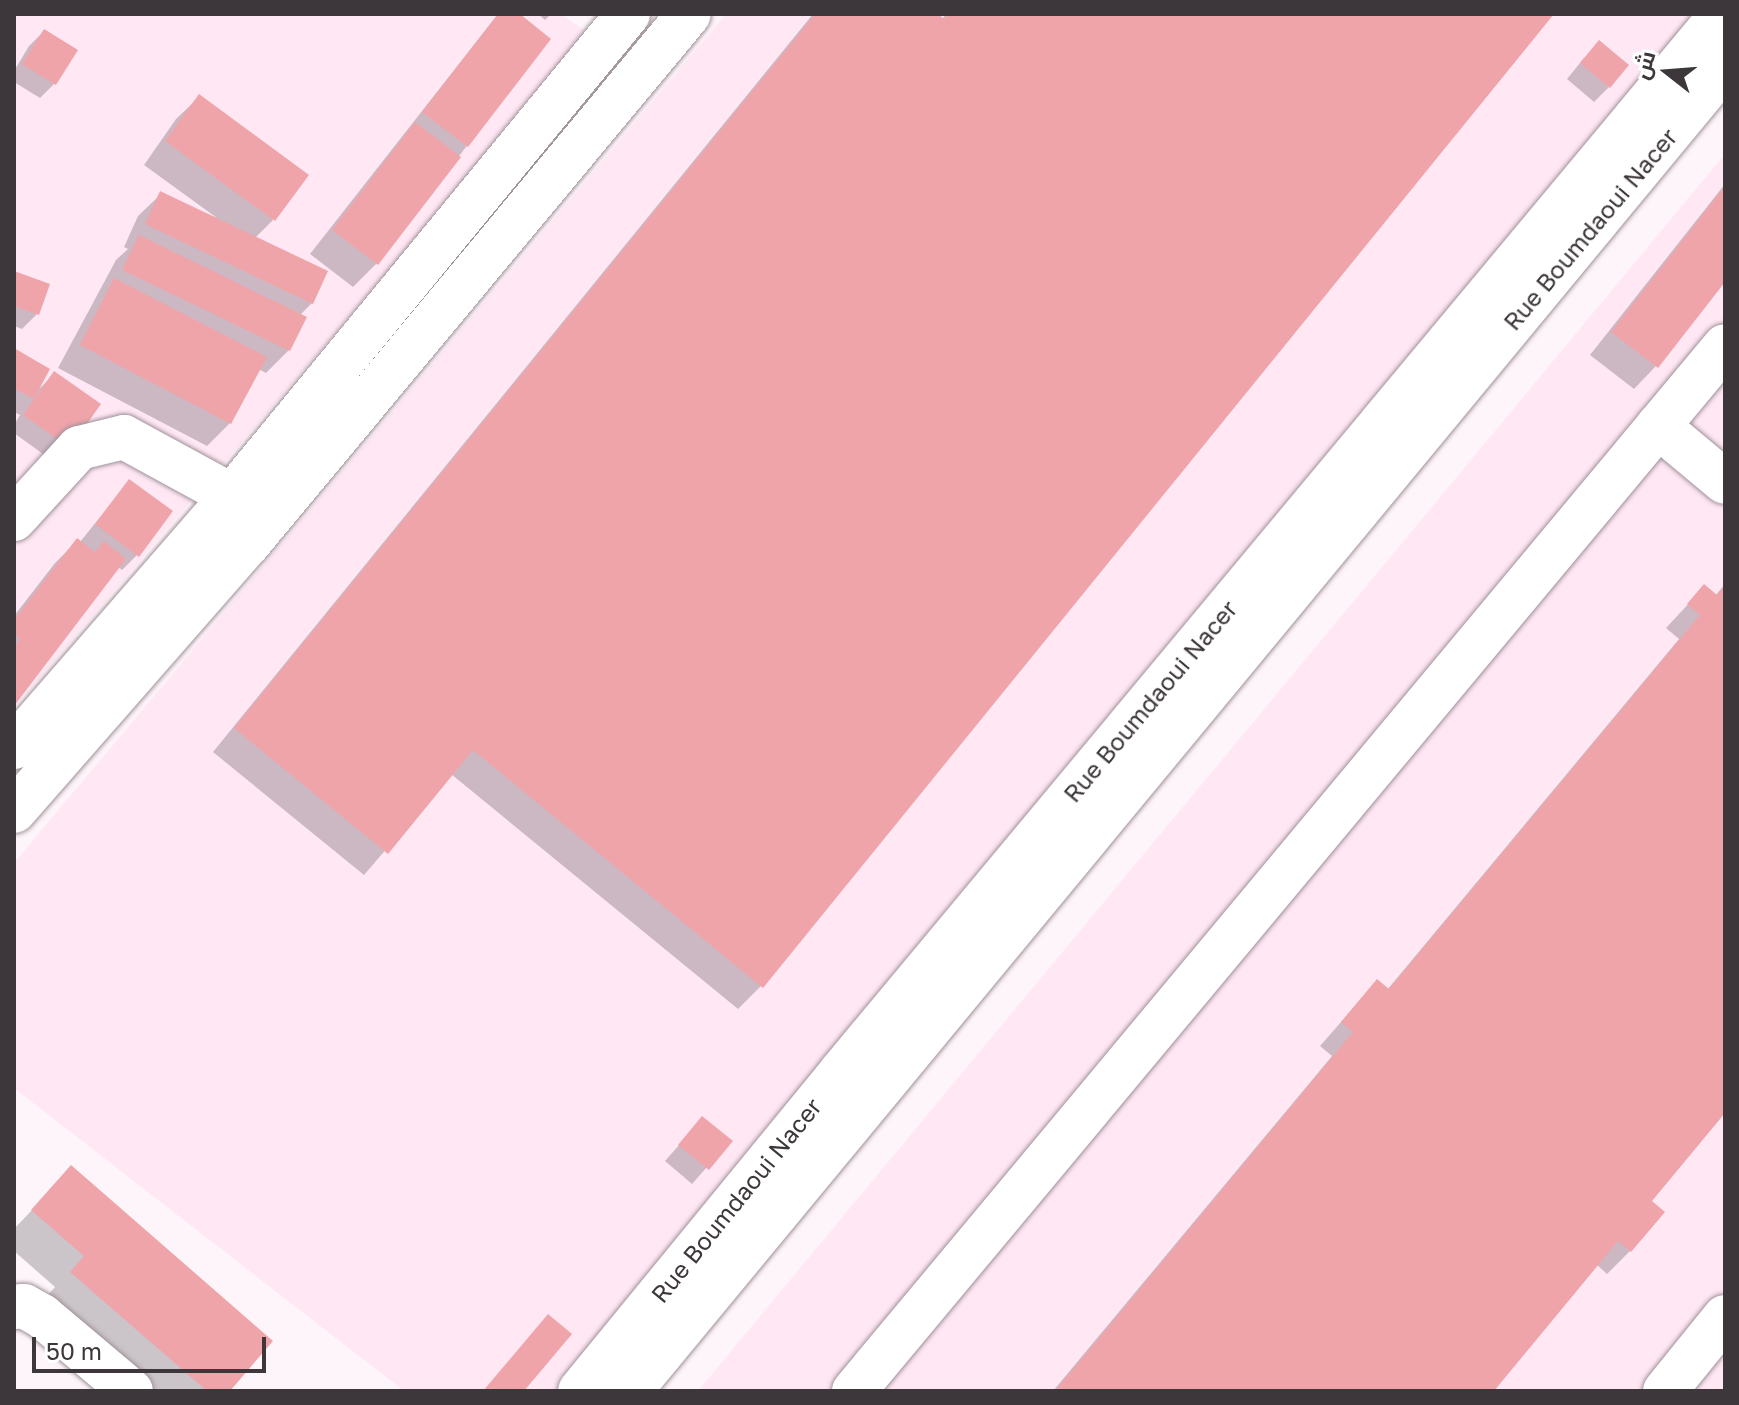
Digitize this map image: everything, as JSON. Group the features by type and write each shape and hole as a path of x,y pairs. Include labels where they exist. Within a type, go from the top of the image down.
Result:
{"street":[{"path":"14,747 232,496 628,14"},
{"path":"22,787 248,544 689,14"},
{"name":"Rue Boumdaoui Nacer","path":"580,1391 840,1073 1722,14"},
{"path":"588,63 625,93"},
{"name":"Rue Boumdaoui Nacer","path":"630,1391 1725,66"},
{"path":"854,1391 1725,346"},
{"path":"1658,426 1725,482"},
{"path":"14,519 79,448 124,437 232,496"},
{"path":"14,1307 24,1306 42,1316 131,1391"},
{"path":"1665,1391 1725,1317"}],"shaded area":[{"path":"14,14 561,14 591,35 14,707"},
{"path":"726,14 1697,14 557,1391 404,1391 14,1088 14,863"},
{"path":"1725,154 1725,1391 698,1391"}],"building":[{"path":"498,14 520,14 551,39 468,147 422,112"},
{"path":"815,14 938,14 944,19 948,14 1554,14 763,988 473,750 388,854 234,728"},
{"path":"44,29 78,50 56,85 22,64"},
{"path":"1599,40 1629,65 1610,88 1580,63"},
{"path":"199,94 309,175 275,221 165,141"},
{"path":"415,122 461,157 378,265 332,230"},
{"path":"1725,186 1725,282 1658,368 1611,332"},
{"path":"160,191 328,271 313,304 145,224"},
{"path":"139,235 307,317 290,351 122,270"},
{"path":"14,271 50,284 39,315 14,306"},
{"path":"114,278 267,357 231,424 80,345"},
{"path":"14,348 50,369 34,399 17,390 14,395"},
{"path":"54,371 101,404 70,448 23,415"},
{"path":"129,479 173,511 139,557 95,524"},
{"path":"77,538 95,552 104,541 126,559 14,706 14,647 20,639 14,634 14,620"},
{"path":"1704,584 1717,595 1725,585 1725,1113 1652,1201 1665,1212 1631,1252 1618,1241 1494,1391 1055,1391 1353,1032 1341,1022 1377,979 1389,989 1700,615 1687,604"},
{"path":"702,1116 733,1141 709,1170 678,1145"},
{"path":"71,1165 273,1341 230,1391 207,1391 70,1272 84,1256 31,1210"},
{"path":"548,1314 572,1334 524,1391 483,1391"}]}
